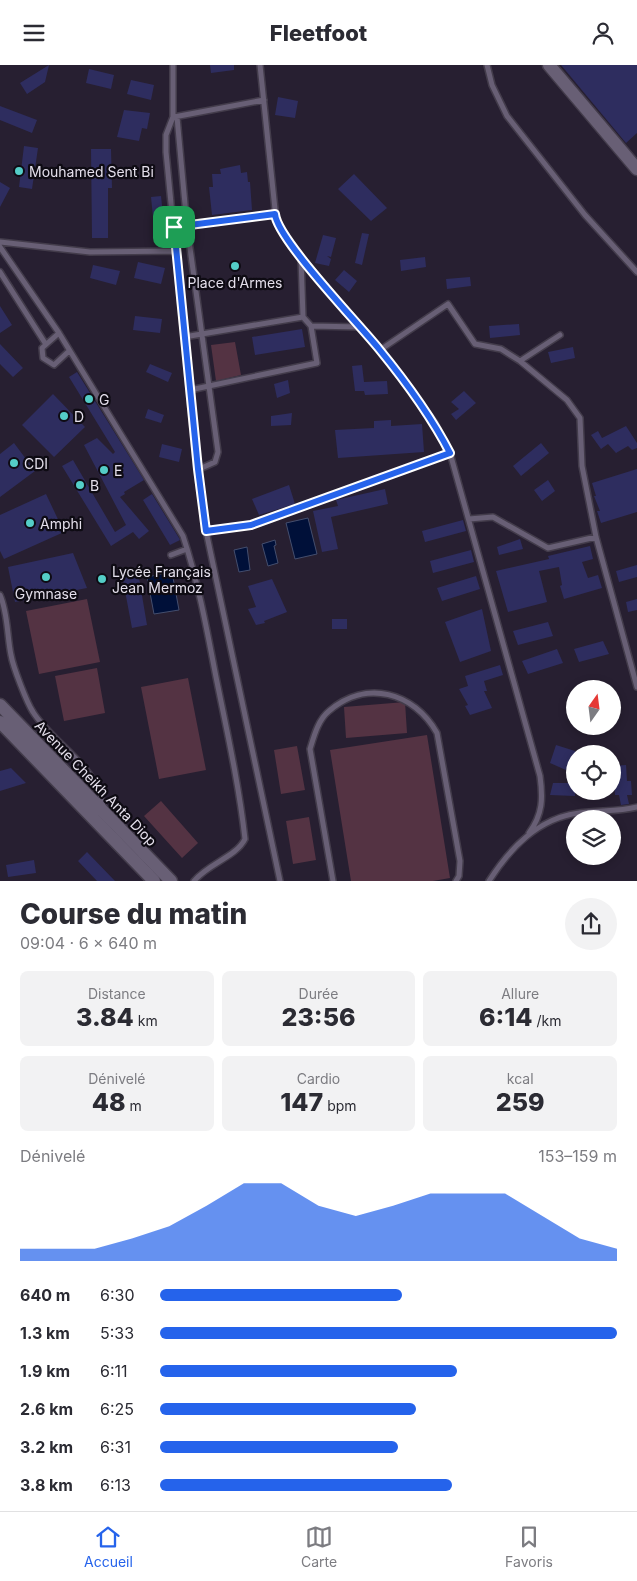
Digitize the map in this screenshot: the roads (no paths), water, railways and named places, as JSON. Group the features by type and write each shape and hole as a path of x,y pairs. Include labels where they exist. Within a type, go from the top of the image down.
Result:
{"street":[{"path":"550,65 637,169"},
{"name":"Avenue Cheikh Anta Diop","path":"0,705 170,881"},
{"name":"Avenue Cheikh Anta Diop","path":"0,722 154,881"}],"lane":[{"path":"173,65 175,117 187,226 217,458 215,462 198,469"},
{"path":"260,65 275,214 288,242 380,349 434,423 450,453 469,519 540,776 543,799 542,809 529,833 497,868 489,881"},
{"path":"486,65 492,85 507,116 585,215 637,272"},
{"path":"175,117 264,100"},
{"path":"175,117 166,135 166,152 184,337 206,531 280,881"},
{"path":"174,227 275,214"},
{"path":"0,242 90,252 176,251"},
{"path":"0,247 59,333 183,536 187,549 204,615 236,774 245,839 240,848 212,864 194,881"},
{"path":"190,390 317,363 311,326 303,317 301,257"},
{"path":"0,272 45,343"},
{"path":"380,349 448,304 475,344 501,349 520,361 567,400 580,419 582,466 596,537 637,687"},
{"path":"184,337 303,317"},
{"path":"311,326 360,327"},
{"path":"59,333 45,343 42,348 43,358 54,365 69,351"},
{"path":"520,361 560,335"},
{"path":"206,531 251,525 450,453"},
{"path":"469,519 493,517 548,548 596,537"},
{"path":"171,555 187,549"},
{"path":"0,595 11,657 33,712 97,787 103,812"},
{"path":"333,881 310,749 316,729 328,711 352,696 384,693 408,700 429,718 437,733 460,861 459,876 456,881"},
{"path":"529,833 557,817 637,807"}],"water":[{"path":"308,518 317,554 295,559 286,523"},
{"path":"275,540 276,545 274,546 278,563 268,566 262,544"},
{"path":"247,547 250,570 239,572 234,550"},
{"path":"172,572 179,610 154,614 147,577"}],"place":[{"name":"Mouhamed Sent Bi","path":"19,171"},
{"name":"Place d'Armes","path":"235,266"},
{"name":"G","path":"89,399"},
{"name":"D","path":"64,416"},
{"name":"CDI","path":"14,463"},
{"name":"E","path":"104,470"},
{"name":"B","path":"80,485"},
{"name":"Amphi","path":"30,523"},
{"name":"Gymnase","path":"46,577"},
{"name":"Lycée Français Jean Mermoz","path":"102,579"}]}
